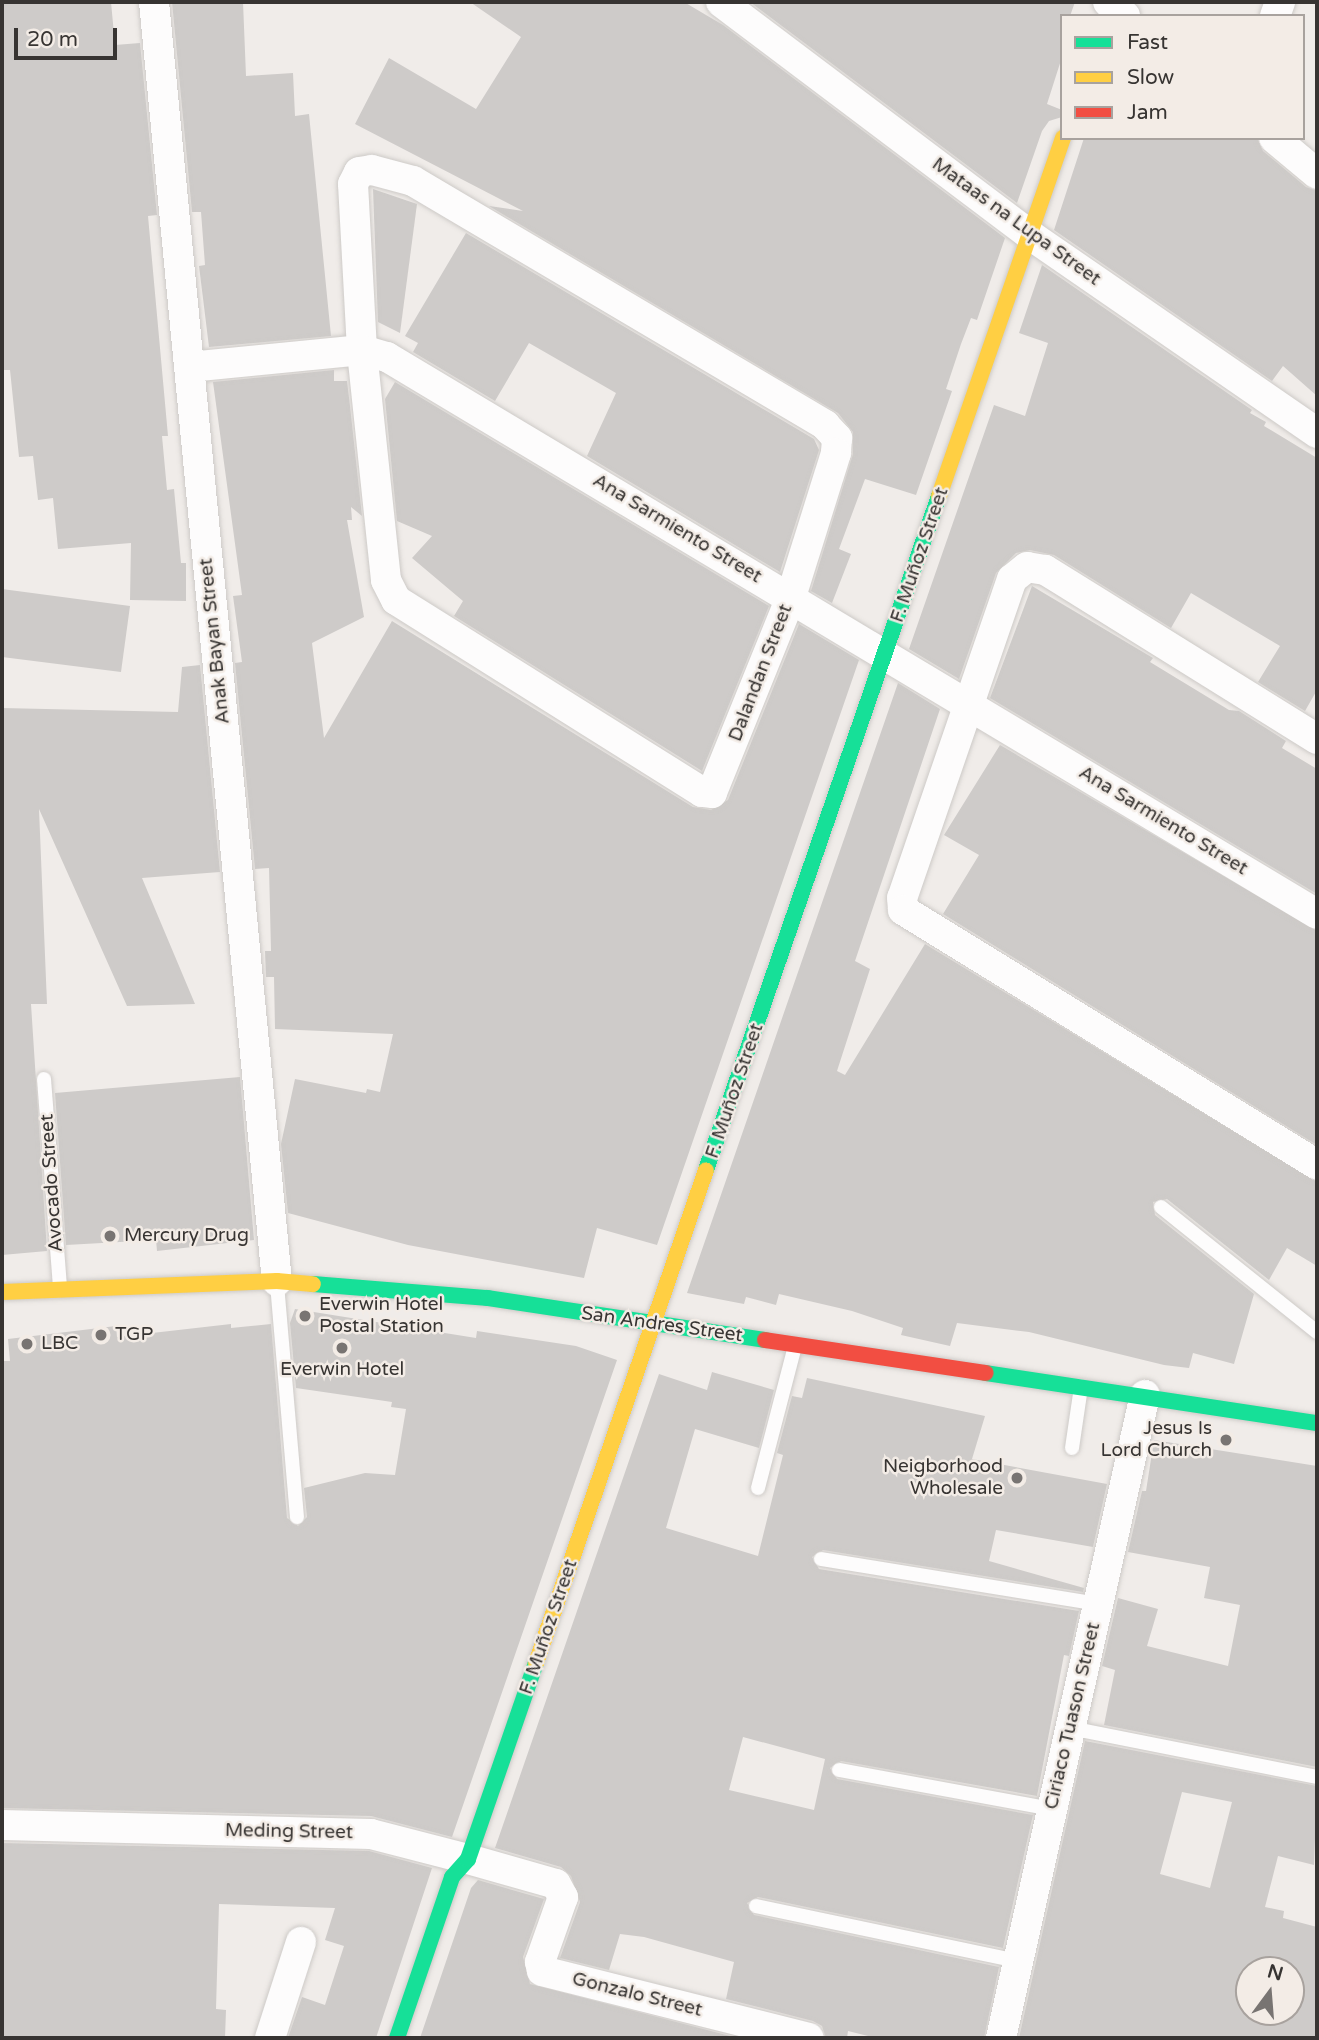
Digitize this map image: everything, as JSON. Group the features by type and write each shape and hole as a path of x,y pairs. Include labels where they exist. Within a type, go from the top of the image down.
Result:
{"street":[{"name":"Anak Bayan Street","path":"155,2 277,1281"},
{"name":"Mataas na Lupa Street","path":"722,2 1030,234 1317,433"},
{"name":"F. Muñoz Street","path":"397,2038 452,1877 468,1859 1062,140"},
{"path":"1276,140 1317,174"},
{"name":"Dalandan Street","path":"372,170 414,181 825,425 837,438 836,453 791,597 716,790 702,792 396,600 386,580 362,350 352,184 359,172 372,170"},
{"name":"Ana Sarmiento Street","path":"189,367 362,350 387,357 886,653 1317,915"},
{"path":"1317,739 1045,570 1027,567 1012,579 903,890 903,910 1317,1165"},
{"name":"San Andres Street","path":"2,1293 60,1288 277,1281 488,1298 1317,1423"},
{"name":"Ciriaco Tuason Street","path":"1001,2038 1145,1395"},
{"name":"Meding Street","path":"2,1825 371,1834 556,1884 564,1897"},
{"name":"Gonzalo Street","path":"564,1897 540,1962 541,1971 809,2038"},
{"path":"270,2038 301,1942"}],"lane":[{"name":"Avocado Street","path":"44,1079 60,1288"},
{"path":"1161,1207 1317,1332"},
{"path":"277,1281 297,1517"},
{"path":"758,1488 795,1345"},
{"path":"1072,1448 1081,1386"},
{"path":"821,1559 1098,1604"},
{"path":"1070,1728 1317,1777"},
{"path":"839,1770 1052,1809"},
{"path":"757,1906 1018,1961"}],"building":[{"path":"2,2 111,2 115,45 140,43 157,215 148,216 168,436 162,436 167,490 174,489 181,563 186,563 186,601 130,600 131,543 58,549 53,498 38,500 33,456 19,457 10,370 3,370 2,354"},
{"path":"172,2 243,2 246,76 293,73 295,116 309,114 331,336 209,347 199,266 205,265 201,212 192,212"},
{"path":"470,2 684,2 723,25 1005,238 977,320 971,318 961,344 946,389 952,391 916,495 865,479 839,549 851,554 832,603 811,591 853,454 853,432 838,413 489,206 523,211 355,124 389,58 476,109 521,37"},
{"path":"750,2 1075,2 1071,14 1060,14 1060,63 1047,104 1060,109 1060,118 1049,121 1042,131 1017,203"},
{"path":"1083,140 1258,140 1263,151 1306,187 1317,191 1317,396 1283,366 1272,381 1054,230"},
{"path":"373,189 417,204 400,333 378,322"},
{"path":"466,233 814,439 819,450 780,572 587,456 616,393 529,343 495,401 413,352 418,343 405,336"},
{"path":"1042,265 1252,410 1250,413 1266,422 1264,426 1317,458 1317,690 1305,711 1258,682 1280,646 1191,593 1171,628 1054,555 1030,550 1016,553 996,573 959,679 909,649 994,405 1025,416 1048,343 1019,333"},
{"path":"334,370 334,381 347,381 362,516 351,507 352,520 347,520 364,617 312,643 324,738 392,621 693,807 711,810 728,800 799,624 859,660 657,1245 597,1228 584,1278 408,1245 288,1213 281,1144 295,1079 366,1093 367,1089 380,1092 393,1034 275,1029 274,977 266,977 265,951 271,951 269,868 255,869 235,663 242,662 233,596 242,595 213,382"},
{"path":"395,382 769,606 702,771 454,616 463,601 412,558 432,536 397,521 385,399"},
{"path":"1032,586 1153,658 1150,662 1229,710 1239,711 1286,741 1282,748 1317,769 1317,894 990,698"},
{"path":"2,589 130,606 121,672 2,657"},
{"path":"200,665 220,872 142,878 195,1004 127,1006 39,809 47,1004 31,1004 47,1251 2,1255 2,708 178,712 182,667"},
{"path":"898,683 940,709 855,961 870,969 837,1071 845,1075 925,944 1317,1182 1317,1266 1287,1248 1269,1280 1167,1199 1153,1202 1155,1215 1254,1294 1234,1364 1193,1353 1189,1368 1164,1365 1029,1332 957,1323 950,1346 901,1335 903,1328 852,1311 779,1294 776,1305 746,1297 744,1304 687,1293"},
{"path":"1000,745 1317,931 1317,1145 943,914 979,855 944,835"},
{"path":"240,1077 254,1240 157,1251 156,1240 66,1245 55,1093"},
{"path":"295,1309 476,1338 477,1331 576,1346 617,1360 452,1837 371,1816 2,1808 2,1361 10,1361 8,1339 116,1326 117,1337 231,1324 231,1328 271,1324 287,1518 298,1526 307,1517 304,1488 365,1473 395,1475 406,1409 391,1407 392,1402 296,1388 290,1323"},
{"path":"712,1372 774,1390 759,1448 695,1429 666,1528 758,1556 783,1455 777,1453 792,1396 802,1398 807,1378 985,1416 972,1459 1107,1484 1093,1547 996,1530 989,1561 1084,1588 1083,1592 823,1550 812,1557 819,1569 1079,1611 1069,1656 1064,1655 1037,1796 841,1761 830,1768 837,1779 1033,1815 1003,1948 758,1897 747,1903 754,1915 999,1967 984,2038 876,2038 848,2031 847,2038 826,2038 822,2026 813,2021 726,1999 734,1962 644,1937 620,1934 609,1970 560,1958 580,1902 571,1876 561,1867 495,1848 659,1374 707,1390","holes":["743,1737 825,1759 814,1810 729,1790"]},
{"path":"1154,1440 1317,1466 1317,1767 1104,1725 1115,1670 1102,1666 1118,1598 1158,1609 1147,1646 1228,1666 1240,1605 1204,1598 1210,1567 1128,1552 1142,1491 1146,1491"},
{"path":"1085,1741 1317,1786 1314,1865 1278,1856 1265,1907 1284,1911 1283,1918 1317,1927 1317,2038 1019,2038","holes":["1182,1792 1232,1802 1210,1888 1160,1874"]},
{"path":"2,1843 369,1851 432,1868 376,2038 288,2038 302,1997 325,2005 344,1946 325,1940 335,1908 219,1904 216,2009 226,2010 225,2038 2,2038"},
{"path":"478,1880 544,1899 523,1957 530,1984 738,2038 420,2038 471,1888"}],"traffic: fast":[{"path":"706,1170 939,496"},
{"path":"313,1284 488,1298 765,1340"},
{"path":"986,1373 1317,1423"},
{"path":"397,2038 452,1877 468,1859 536,1663"}],"traffic: slow":[{"path":"939,496 1062,140"},
{"path":"536,1663 706,1170"},
{"path":"2,1292 277,1281 313,1284"}],"traffic: jam":[{"path":"765,1340 986,1373"}],"place":[{"name":"Mercury Drug","path":"110,1236"},
{"name":"Everwin Hotel Postal Station","path":"305,1316"},
{"name":"TGP","path":"101,1335"},
{"name":"LBC","path":"27,1344"},
{"name":"Everwin Hotel","path":"342,1348"},
{"name":"Jesus Is Lord Church","path":"1226,1440"},
{"name":"Neigborhood Wholesale","path":"1017,1478"}]}
